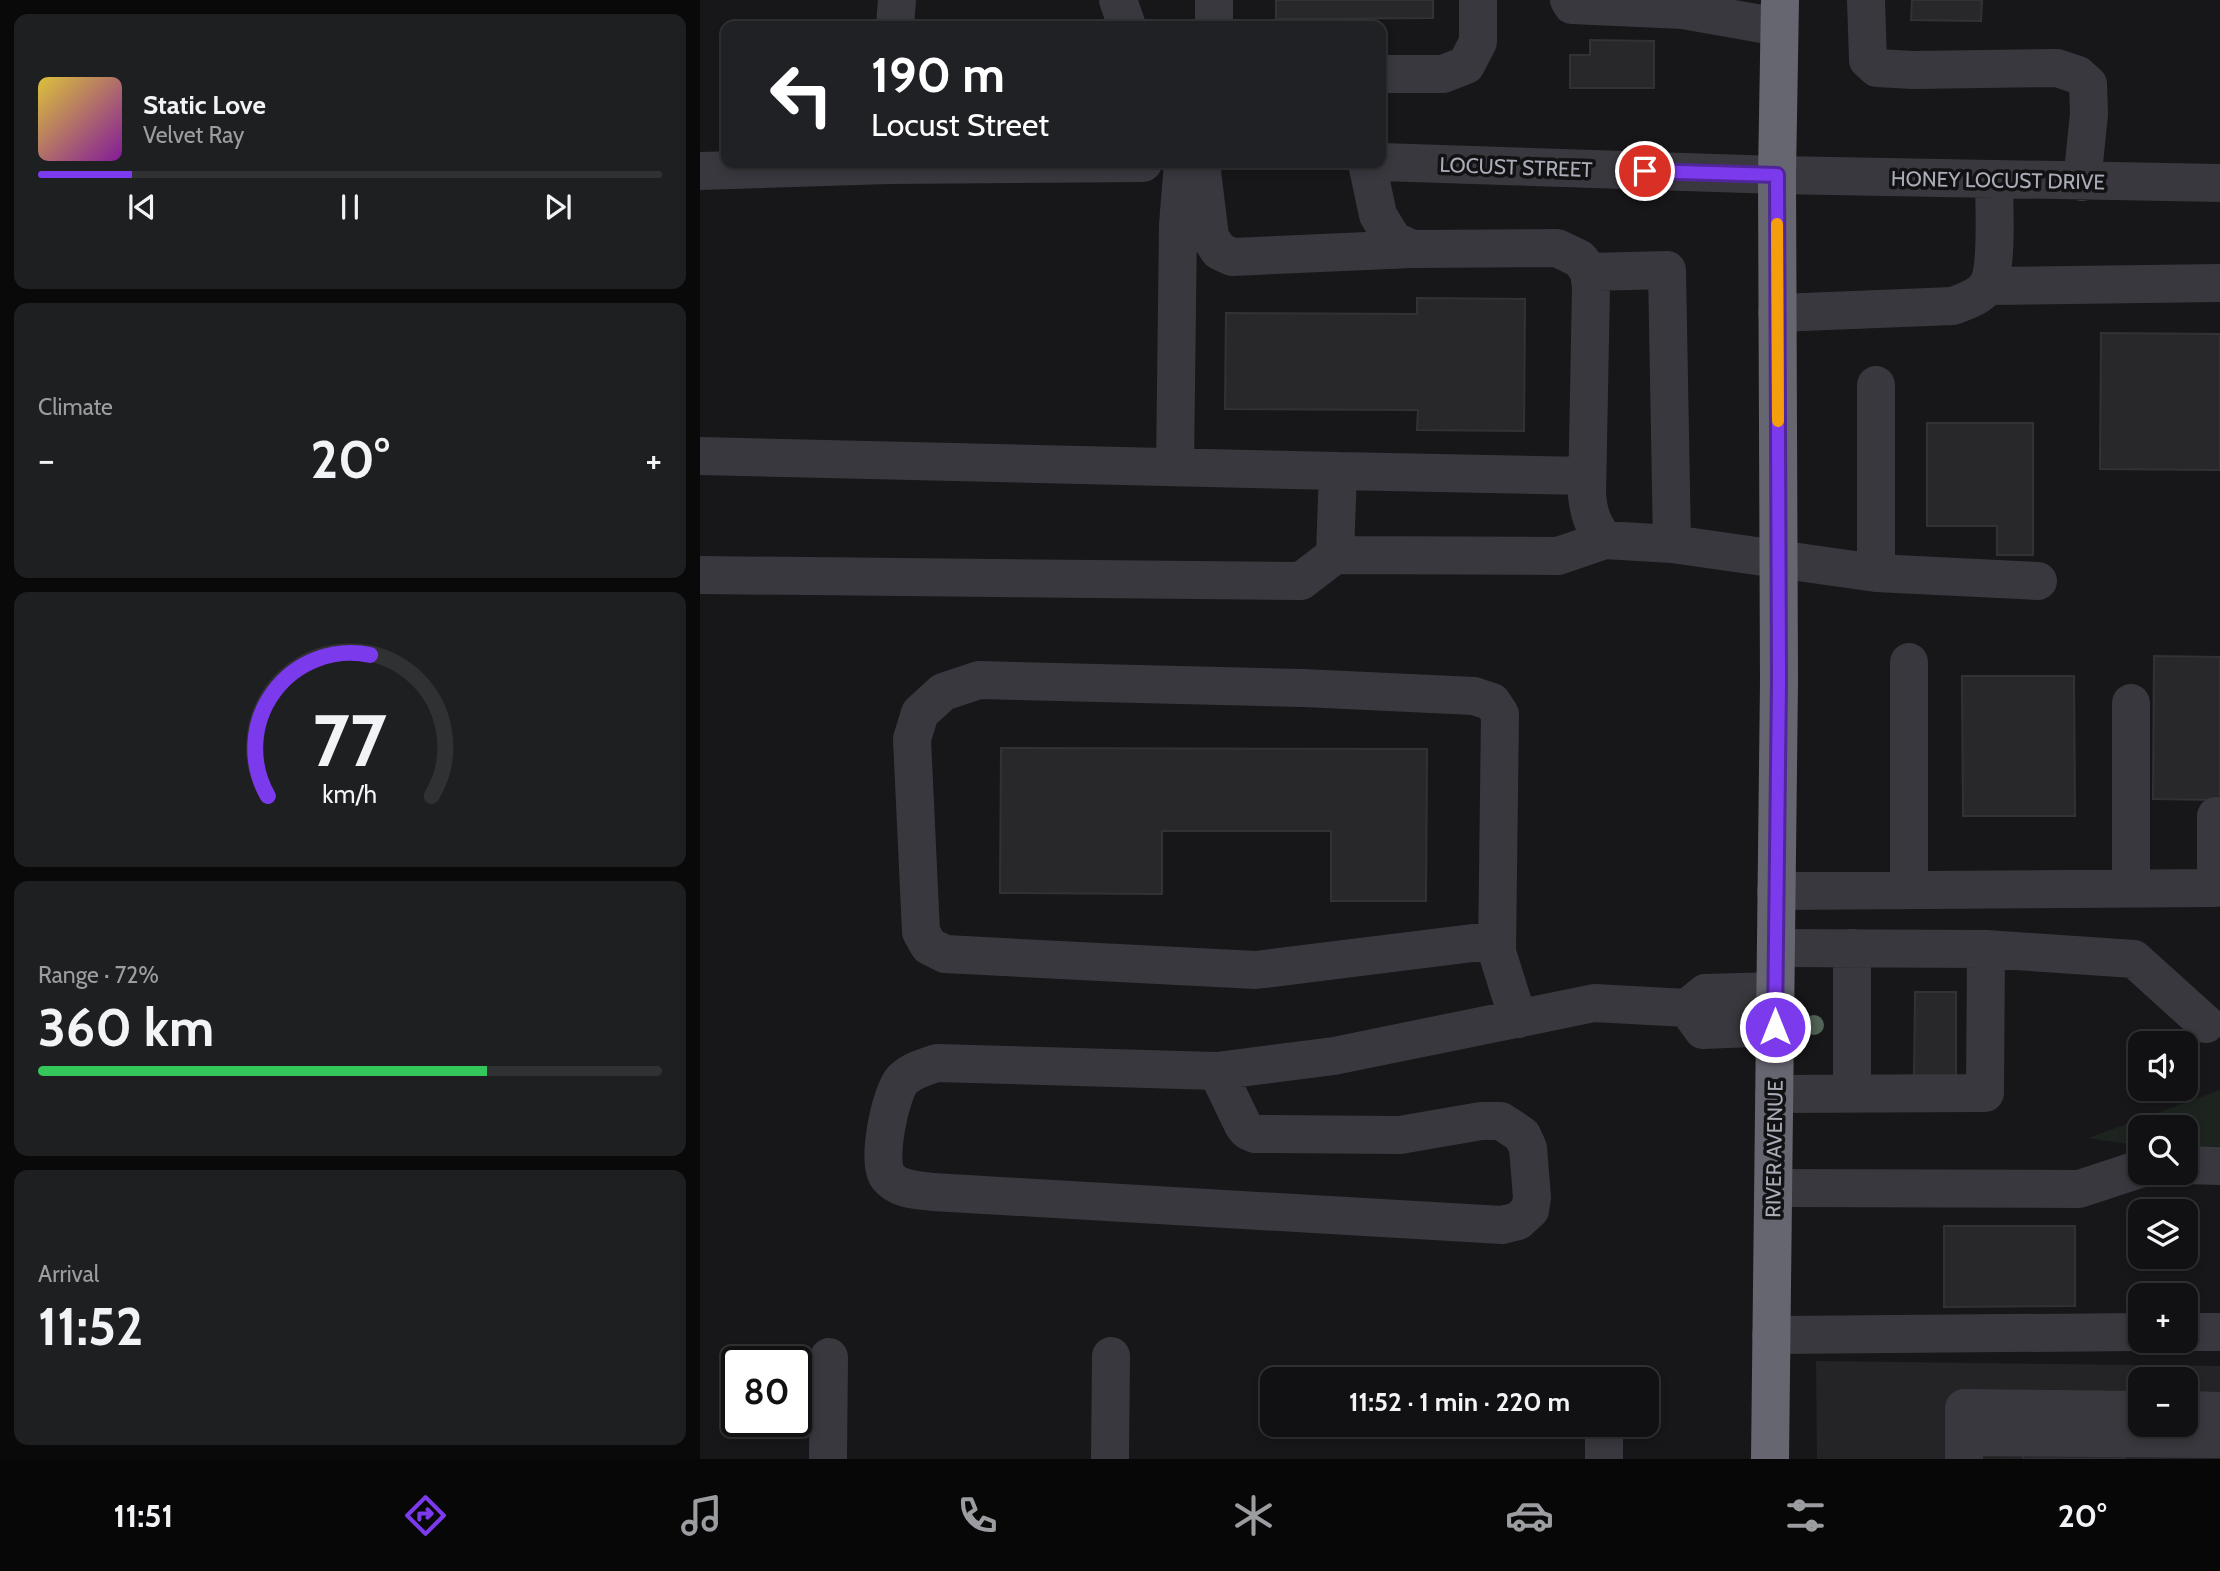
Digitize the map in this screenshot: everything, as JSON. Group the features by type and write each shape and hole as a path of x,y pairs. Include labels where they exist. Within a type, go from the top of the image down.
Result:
{"highway":[{"name":"RIVER AVENUE","path":"1770,1459 1779,559 1777,175 1780,14"}],"street":[{"path":"895,21 897,0"},
{"path":"1118,0 1124,21"},
{"path":"1214,0 1214,21"},
{"path":"1386,74 1443,74 1466,65 1478,42 1478,0"},
{"path":"1866,0 1868,60 1877,68 2057,68 2078,75 2088,85 2089,114 2082,182"},
{"path":"1570,2 1683,5 1780,14"},
{"name":"LOCUST STREET","path":"1386,162 1777,175"},
{"path":"700,171 781,168"},
{"path":"1175,467 1178,224 1183,168"},
{"path":"1202,168 1210,237 1219,251 1232,257 1412,249 1557,248 1580,259 1589,272 1591,287 1587,476 1589,512 1594,528 1605,540"},
{"path":"1368,168 1378,215 1393,240 1412,249"},
{"name":"HONEY LOCUST DRIVE","path":"1777,175 2220,183"},
{"path":"1777,313 1953,306 1977,296 1987,286 1993,268 1994,180"},
{"path":"1589,272 1667,270 1672,544"},
{"path":"1987,286 2220,282"},
{"path":"1875,385 1876,573"},
{"path":"700,456 1587,476"},
{"path":"1335,555 1338,471"},
{"path":"700,575 1301,582 1335,555 1558,556 1605,540 1672,544 1876,573 2038,581"},
{"path":"1909,662 1909,890"},
{"path":"1497,940 1256,970 945,954 929,946 921,932 912,739 920,713 943,692 979,680 1303,688 1474,696 1492,702 1500,713 1497,952 1518,1019"},
{"path":"2131,703 2131,889"},
{"path":"1776,891 2216,888 2216,816"},
{"path":"1776,948 1986,949 2134,959 2206,1024"},
{"path":"1852,948 1853,1094"},
{"path":"1774,1094 1985,1093 1986,949"},
{"path":"1217,1071 1243,1125 1248,1132 1255,1134 1400,1135 1481,1121 1501,1121 1522,1135 1528,1148 1532,1197 1530,1210 1518,1221 1502,1225 933,1192 910,1189 894,1183 885,1175 882,1161 891,1103 902,1080 920,1068 937,1063 1217,1071 1334,1056 1594,1003 1687,1007 1703,1030 1775,1009"},
{"path":"2198,1166 2220,1166"},
{"path":"1774,1188 2079,1189 2128,1173"},
{"path":"1771,1335 2128,1332"},
{"path":"2198,1332 2220,1332"},
{"path":"1110,1459 1111,1356"},
{"path":"828,1459 829,1357"},
{"path":"2128,1410 1964,1408 1964,1448 2220,1439"},
{"path":"2198,1410 2220,1411"},
{"path":"1604,1437 1604,1459"}],"shaded area":[{"path":"2220,1090 2220,1146 2198,1147 2198,1115 2151,1115 2190,1101 2198,1101 2198,1098"},
{"path":"2128,1123 2128,1144 2088,1138"},
{"path":"1816,1361 2220,1366 2220,1459 1817,1459"}],"building":[{"path":"1276,0 1433,0 1433,18 1276,19"},
{"path":"1912,0 1982,0 1981,21 1911,20"},
{"path":"1590,40 1654,41 1654,88 1570,88 1570,55 1590,55"},
{"path":"1417,298 1525,299 1524,431 1417,430 1418,410 1225,409 1226,313 1417,314"},
{"path":"2101,333 2220,334 2220,470 2100,469"},
{"path":"1927,423 2033,423 2033,555 1997,555 1997,526 1927,526"},
{"path":"2154,656 2220,657 2220,800 2153,799"},
{"path":"1962,676 2074,676 2075,816 1963,816"},
{"path":"1001,748 1427,749 1426,901 1331,901 1331,831 1162,831 1162,894 1000,893"},
{"path":"1915,992 1956,992 1956,1080 1914,1080"},
{"path":"1944,1226 2075,1226 2075,1306 1944,1307"},
{"path":"2023,1447 2124,1449 2124,1459 2023,1459"}],"slow traffic":[{"path":"1777,224 1778,421"}],"route":[{"path":"1645,171 1777,175 1779,681 1775,1027"}]}
